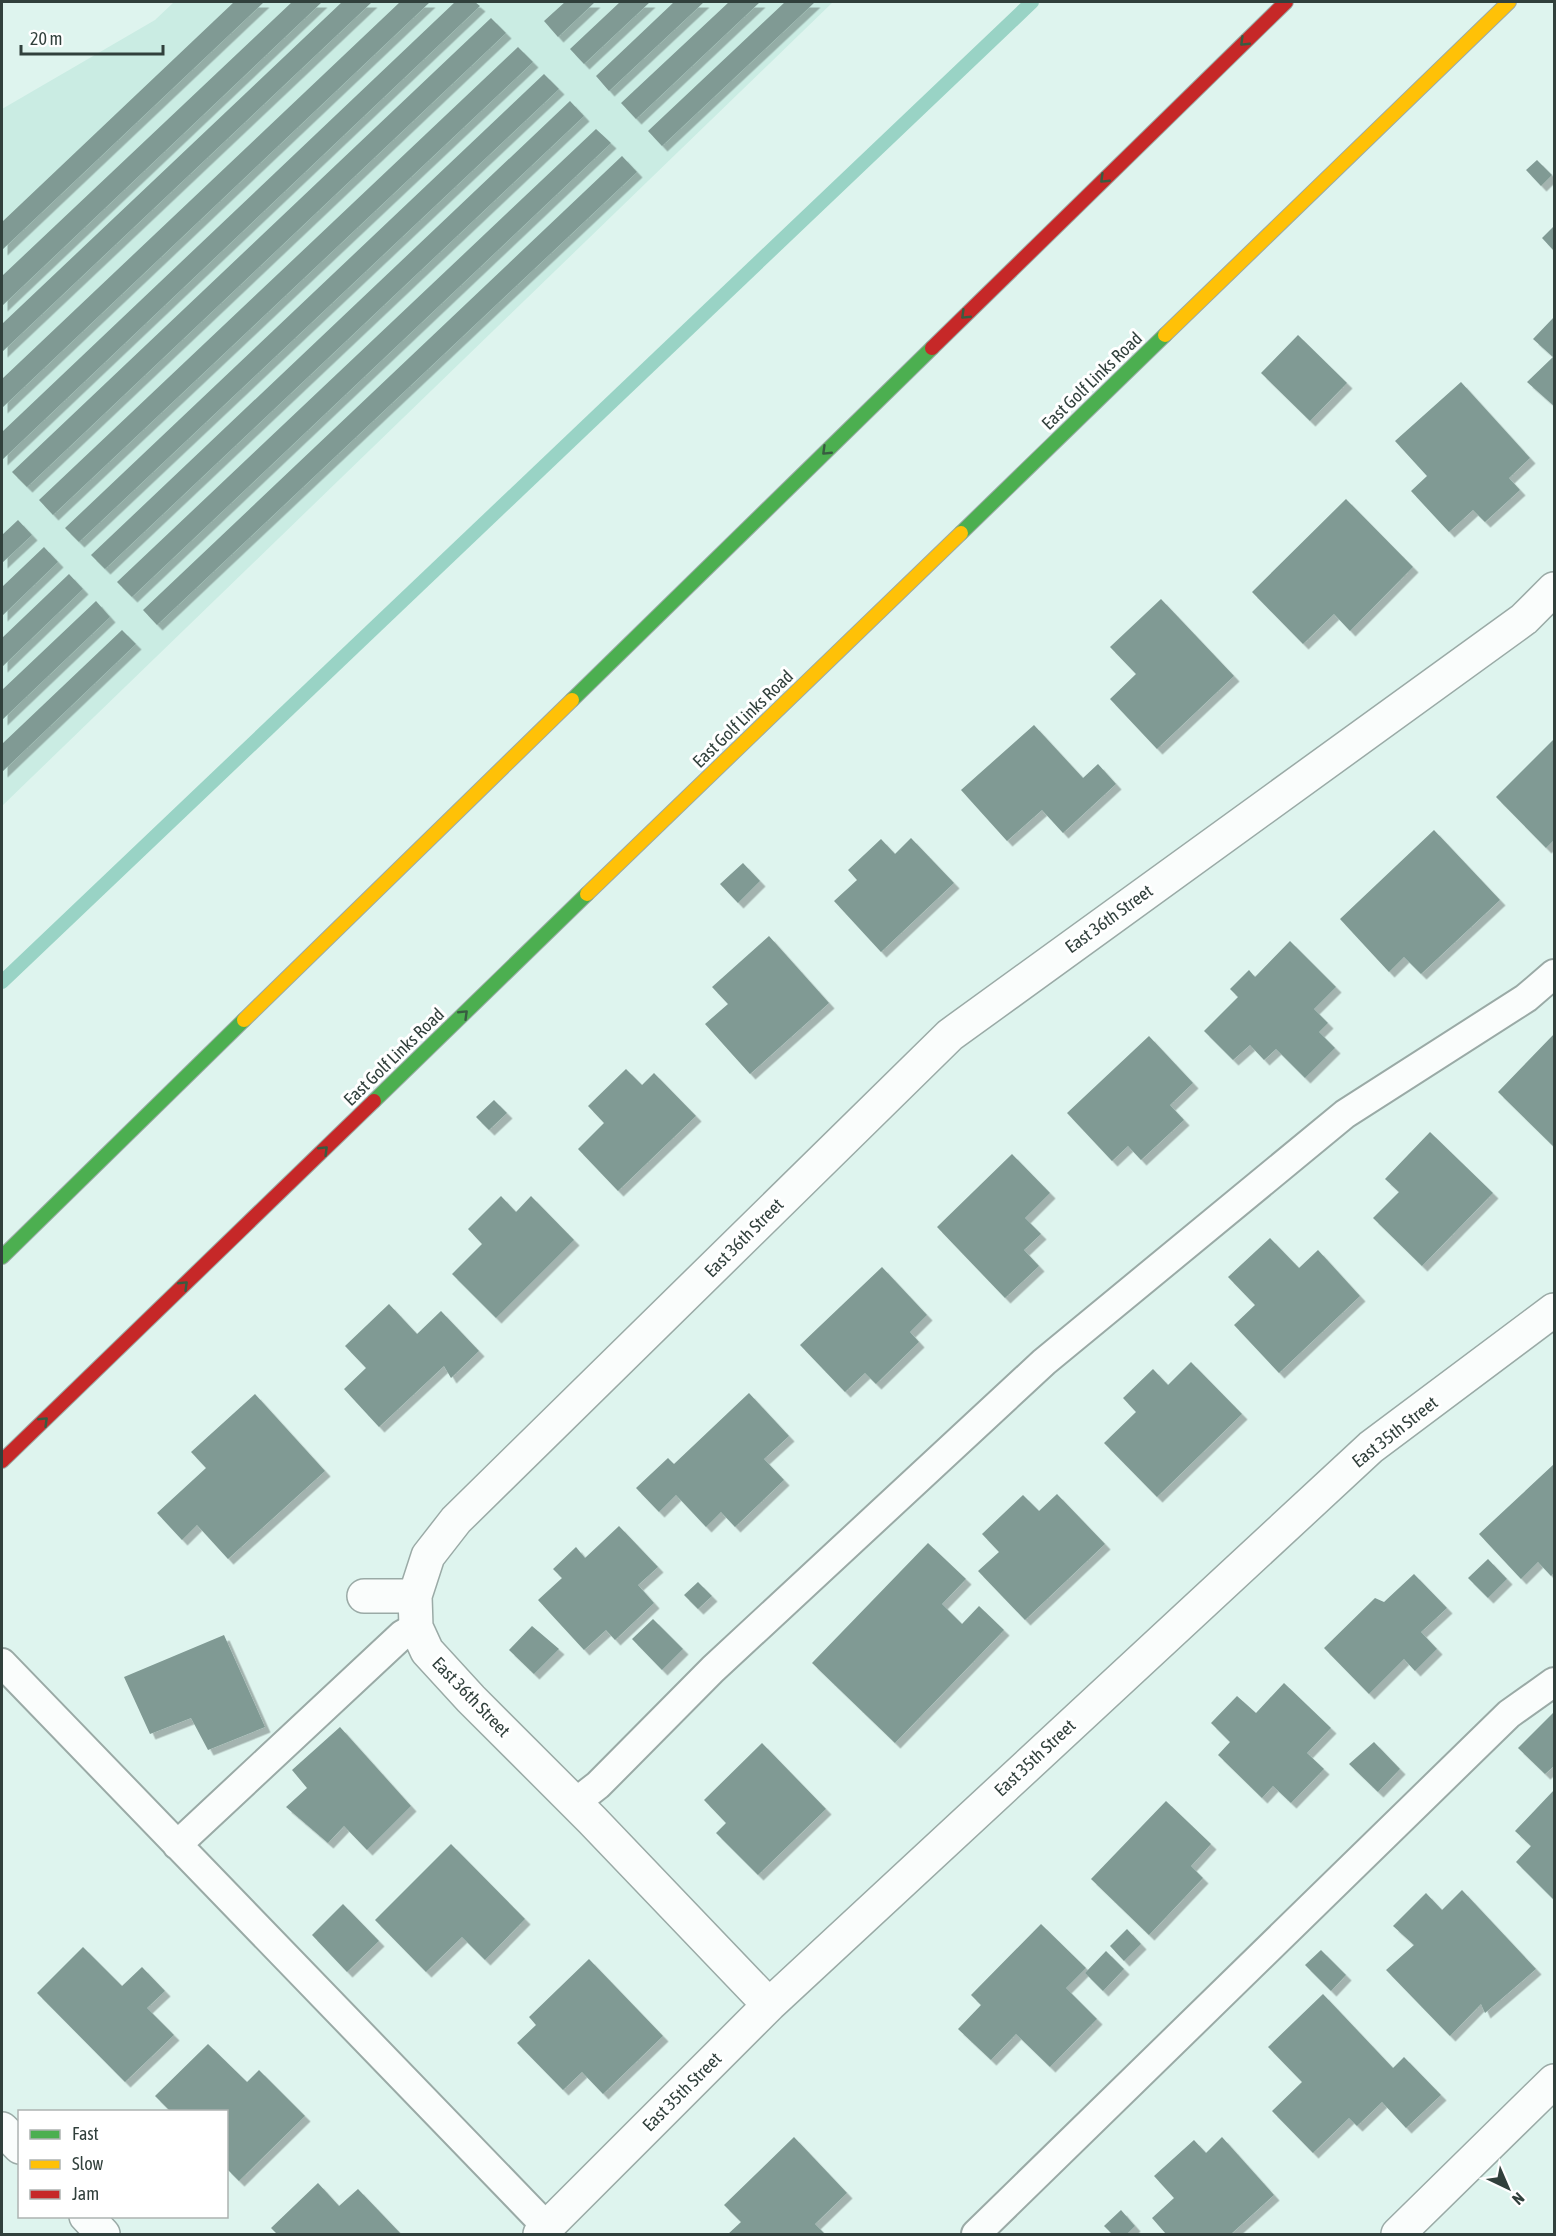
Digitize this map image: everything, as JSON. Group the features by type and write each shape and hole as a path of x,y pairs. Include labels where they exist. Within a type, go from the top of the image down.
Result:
{"main road":[{"path":"2,1257 1286,2"},
{"name":"East Golf Links Road","path":"2,1461 1509,2"}],"street":[{"name":"East 36th Street","path":"769,2005 427,1651 416,1612 428,1556 456,1520 950,1035 1524,619 1554,589"},
{"name":"East 35th Street","path":"544,2231 769,2005 1371,1447 1554,1310"},
{"path":"364,1596 416,1612"},
{"path":"1398,2235 1554,2081"},
{"path":"2,2129 18,2145"},
{"path":"87,2218 103,2235"}],"lane":[{"path":"576,1803 598,1785 713,1669 1044,1362 1345,1114 1526,998 1554,974"},
{"path":"177,1845 402,1635 416,1612"},
{"path":"2,1663 544,2231"},
{"path":"976,2235 1509,1714 1554,1682"}],"shaded area":[{"path":"174,2 833,2 2,806 2,109 155,20"}],"building":[{"path":"234,2 264,2 2,250 2,222"},
{"path":"292,2 322,2 2,306 2,276"},
{"path":"342,2 372,2 2,352 2,324"},
{"path":"400,2 430,2 2,408 2,379"},
{"path":"455,2 475,2 480,6 2,460 2,432"},
{"path":"565,2 595,2 558,37 544,21"},
{"path":"620,2 650,2 584,64 570,49"},
{"path":"674,2 704,2 609,91 596,76"},
{"path":"729,2 760,2 636,119 621,103"},
{"path":"785,2 815,2 662,146 648,131"},
{"path":"491,18 506,33 27,487 12,472"},
{"path":"518,47 533,62 53,515 39,500"},
{"path":"544,74 559,89 79,542 65,528"},
{"path":"570,101 584,116 105,569 91,555"},
{"path":"596,129 611,143 132,597 117,582"},
{"path":"622,156 637,172 157,625 143,610"},
{"path":"1537,160 1552,175 1541,186 1526,170"},
{"path":"1554,226 1554,251 1542,238"},
{"path":"1554,317 1554,406 1527,382 1553,357 1533,339"},
{"path":"1298,335 1347,383 1310,421 1261,373"},
{"path":"1461,382 1530,458 1509,478 1520,490 1485,522 1473,510 1449,532 1411,491 1427,476 1395,441"},
{"path":"1346,499 1413,567 1350,631 1334,614 1303,644 1252,592"},
{"path":"18,520 32,535 2,563 2,535"},
{"path":"44,547 58,562 2,616 2,587"},
{"path":"69,574 83,589 2,667 2,638"},
{"path":"1161,599 1234,676 1157,749 1110,699 1136,674 1110,647"},
{"path":"96,601 110,617 2,720 2,690"},
{"path":"122,630 136,644 2,772 2,744"},
{"path":"1034,725 1083,778 1098,764 1116,784 1063,833 1042,810 1007,841 961,790"},
{"path":"1554,739 1554,840 1546,848 1496,797"},
{"path":"1434,830 1500,900 1421,974 1404,957 1389,972 1340,919"},
{"path":"911,838 954,883 881,952 834,901 857,880 848,870 881,839 895,854"},
{"path":"743,863 760,881 738,903 720,884"},
{"path":"769,936 829,1003 750,1074 705,1024 728,1004 712,987"},
{"path":"1290,941 1336,987 1314,1009 1328,1023 1319,1032 1335,1048 1305,1078 1276,1049 1264,1060 1250,1045 1233,1060 1204,1031 1238,997 1230,989 1249,970 1255,977"},
{"path":"1554,1034 1554,1147 1498,1092"},
{"path":"1149,1036 1193,1083 1170,1105 1184,1120 1141,1160 1128,1146 1112,1161 1067,1113"},
{"path":"626,1069 642,1085 654,1073 696,1116 618,1191 578,1149 604,1123 588,1106"},
{"path":"494,1100 507,1113 489,1130 476,1117"},
{"path":"1430,1132 1493,1193 1422,1266 1373,1218 1399,1192 1385,1179"},
{"path":"1012,1154 1050,1193 1025,1218 1041,1234 1024,1250 1039,1266 1005,1298 937,1227"},
{"path":"501,1196 516,1212 531,1196 574,1240 496,1318 452,1274 482,1244 468,1229"},
{"path":"1270,1238 1299,1268 1318,1250 1360,1296 1279,1373 1234,1325 1255,1305 1228,1277"},
{"path":"882,1267 927,1315 910,1332 919,1342 876,1384 865,1373 845,1392 800,1345"},
{"path":"389,1304 417,1334 441,1311 479,1351 451,1378 444,1366 379,1427 344,1389 366,1368 345,1346"},
{"path":"1191,1362 1242,1414 1157,1497 1104,1443 1136,1412 1123,1398 1153,1369 1168,1385"},
{"path":"749,1393 789,1436 764,1459 784,1480 735,1527 721,1512 706,1527 676,1495 659,1512 636,1488 668,1458 674,1464"},
{"path":"255,1394 325,1471 228,1559 197,1525 182,1540 157,1513 206,1468 191,1452"},
{"path":"1554,1464 1554,1573 1551,1576 1538,1562 1521,1579 1479,1534"},
{"path":"1057,1494 1105,1544 1025,1620 978,1571 999,1552 982,1534 1023,1495 1039,1511"},
{"path":"619,1526 658,1567 638,1585 654,1603 615,1640 606,1630 584,1650 538,1600 562,1578 553,1569 576,1547 585,1558"},
{"path":"928,1543 966,1579 942,1604 962,1624 979,1606 1004,1630 895,1743 812,1663"},
{"path":"1488,1559 1507,1579 1488,1598 1468,1578"},
{"path":"1414,1574 1447,1608 1421,1632 1437,1649 1415,1671 1404,1659 1369,1694 1324,1648 1375,1598 1384,1602"},
{"path":"698,1582 712,1596 698,1609 684,1595"},
{"path":"653,1619 683,1649 662,1670 632,1639"},
{"path":"532,1626 559,1649 534,1674 509,1650"},
{"path":"224,1635 265,1727 208,1750 191,1718 150,1734 124,1677"},
{"path":"1284,1683 1331,1728 1307,1753 1324,1769 1291,1803 1273,1786 1262,1798 1218,1755 1230,1742 1211,1723 1237,1696 1256,1713"},
{"path":"1554,1712 1554,1766 1545,1774 1518,1748"},
{"path":"340,1727 411,1806 367,1850 344,1826 328,1843 286,1807 307,1788 292,1770"},
{"path":"1374,1742 1400,1769 1378,1792 1349,1764"},
{"path":"762,1743 826,1809 758,1875 716,1833 726,1823 704,1800"},
{"path":"1554,1790 1554,1900 1516,1862 1531,1846 1515,1831"},
{"path":"1166,1801 1211,1844 1191,1866 1203,1878 1149,1935 1091,1879"},
{"path":"451,1844 525,1919 485,1960 462,1937 426,1972 375,1920"},
{"path":"1462,1890 1536,1969 1485,2013 1481,2004 1450,2036 1386,1970 1414,1945 1393,1926 1426,1893 1442,1910"},
{"path":"343,1904 379,1941 347,1972 312,1935"},
{"path":"1041,1924 1086,1968 1066,1988 1097,2019 1050,2067 1016,2034 991,2060 958,2029 981,2005 971,1995"},
{"path":"1127,1929 1141,1944 1124,1961 1110,1946"},
{"path":"83,1947 122,1986 142,1967 165,1991 147,2008 174,2035 125,2082 37,1993"},
{"path":"1321,1950 1346,1975 1331,1991 1305,1965"},
{"path":"1106,1951 1124,1969 1103,1991 1085,1973"},
{"path":"589,1959 663,2036 603,2094 582,2072 563,2090 517,2043 536,2025 529,2017"},
{"path":"1323,1994 1393,2068 1404,2057 1441,2095 1406,2128 1382,2102 1357,2126 1349,2118 1313,2153 1272,2111 1302,2082 1268,2047"},
{"path":"208,2044 247,2082 259,2070 305,2116 239,2181 228,2170 228,2110 169,2110 155,2096"},
{"path":"794,2137 847,2193 815,2224 825,2234 728,2234 741,2222 724,2205"},
{"path":"1222,2137 1274,2195 1231,2234 1166,2234 1152,2218 1174,2198 1154,2176 1194,2140 1206,2153"},
{"path":"318,2183 339,2206 358,2189 401,2234 277,2234 271,2228"},
{"path":"1121,2210 1135,2226 1127,2234 1112,2234 1104,2226"}],"waterway":[{"path":"2,982 1032,2"}],"traffic: fast":[{"path":"961,533 1165,335"},
{"path":"572,700 932,348"},
{"path":"374,1101 587,894"},
{"path":"2,1257 244,1020"}],"traffic: slow":[{"path":"1165,335 1509,2"},
{"path":"587,894 961,533"},
{"path":"244,1020 572,700"}],"traffic: jam":[{"path":"932,348 1286,2"},
{"path":"2,1461 374,1101"}]}
